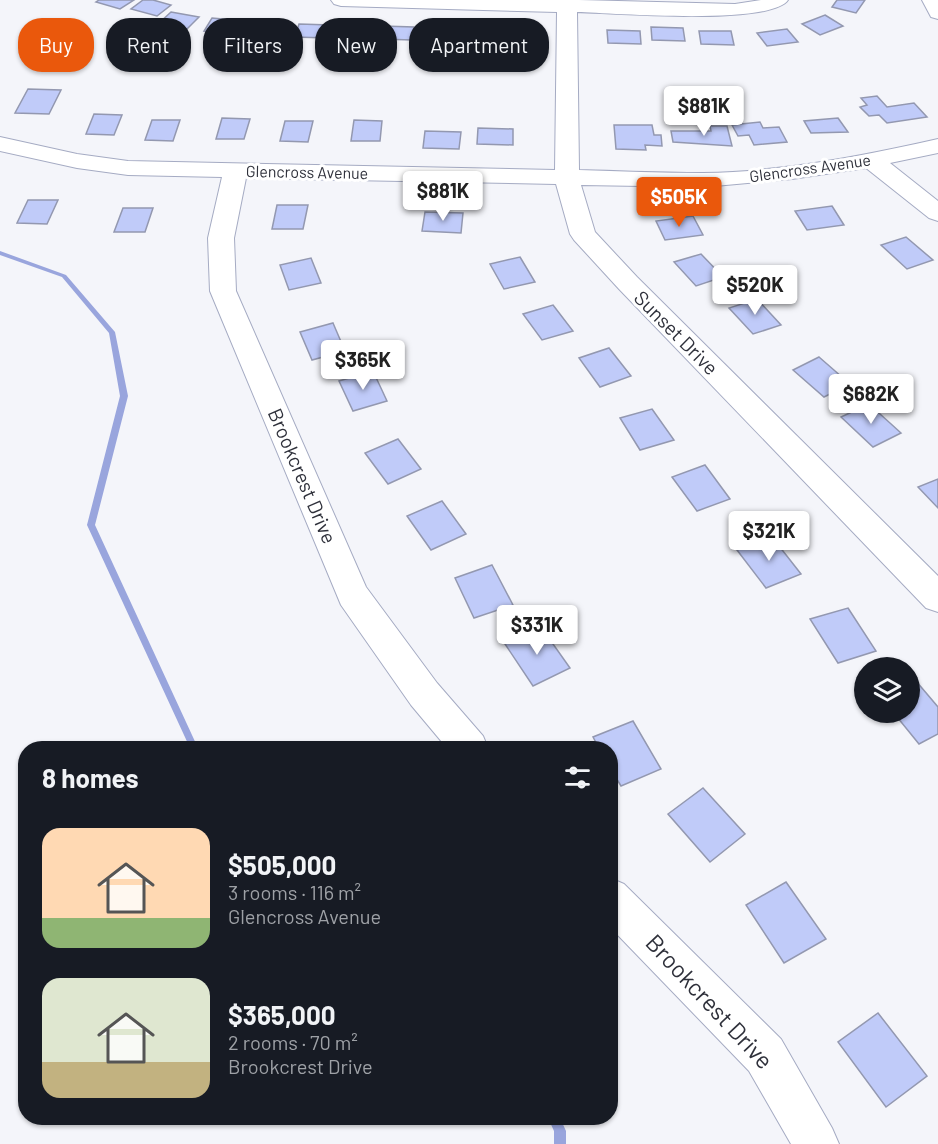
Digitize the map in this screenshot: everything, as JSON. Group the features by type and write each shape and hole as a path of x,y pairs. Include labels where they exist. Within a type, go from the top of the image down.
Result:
{"street":[{"path":"341,0 567,3 735,10 762,7 778,0"},
{"path":"932,0 938,13"},
{"name":"Sunset Drive","path":"567,3 567,179 583,234 628,284 938,598"},
{"name":"Glencross Avenue","path":"0,144 77,161 128,168 567,179 704,180 759,176 872,161 938,146"},
{"path":"872,161 938,213"},
{"name":"Brookcrest Drive","path":"235,171 221,238 223,291 353,595 424,694 464,741"},
{"name":"Brookcrest Drive","path":"618,906 765,1056 816,1144"}],"building":[{"path":"99,0 134,0 120,9 96,2"},
{"path":"143,0 171,5 157,16 131,9"},
{"path":"837,0 865,0 856,13 832,7"},
{"path":"171,12 199,17 191,25 191,18 164,18"},
{"path":"825,15 843,26 820,35 802,24"},
{"path":"303,24 315,25 315,38 303,37"},
{"path":"397,26 409,27 409,40 397,40"},
{"path":"651,27 683,28 685,41 652,40"},
{"path":"787,29 798,42 767,46 757,33"},
{"path":"607,30 640,31 641,44 608,43"},
{"path":"699,31 731,31 734,45 701,44"},
{"path":"28,89 61,90 49,114 15,113"},
{"path":"877,96 887,107 914,103 927,117 887,123 879,115 869,116 860,107 867,105 861,98"},
{"path":"94,114 122,115 114,135 86,134"},
{"path":"222,118 250,119 244,139 216,139"},
{"path":"838,118 848,132 811,133 804,121"},
{"path":"152,120 180,120 173,141 145,140"},
{"path":"354,120 382,121 380,141 351,141"},
{"path":"285,121 313,121 308,142 280,141"},
{"path":"760,122 763,128 779,127 787,142 754,145 749,135 738,136 732,125"},
{"path":"614,125 652,125 654,135 661,135 662,146 645,145 646,150 616,149"},
{"path":"710,126 727,126 732,146 673,142 671,131 711,131"},
{"path":"478,128 513,129 513,145 477,144"},
{"path":"425,131 461,132 459,149 423,148"},
{"path":"28,200 58,200 47,224 17,223"},
{"path":"277,205 308,205 303,229 272,229"},
{"path":"832,206 844,225 807,230 795,211"},
{"path":"123,208 153,208 145,232 114,232"},
{"path":"425,212 463,213 461,233 422,231"},
{"path":"693,216 703,235 665,240 656,221"},
{"path":"906,237 933,260 907,269 881,245"},
{"path":"701,254 723,277 696,286 674,262"},
{"path":"520,257 535,282 504,289 490,264"},
{"path":"311,258 321,283 289,290 280,265"},
{"path":"757,299 781,325 753,334 729,308"},
{"path":"553,305 573,331 542,340 523,314"},
{"path":"333,323 345,351 312,360 300,332"},
{"path":"609,348 631,376 600,387 579,358"},
{"path":"819,357 850,384 824,397 793,370"},
{"path":"373,371 387,401 353,411 339,381"},
{"path":"869,404 901,433 873,447 841,417"},
{"path":"652,409 674,440 640,450 620,418"},
{"path":"398,439 421,469 388,484 365,453"},
{"path":"705,465 730,499 697,511 672,477"},
{"path":"938,479 938,508 918,487"},
{"path":"442,501 466,534 431,550 407,516"},
{"path":"772,537 801,574 766,588 737,550"},
{"path":"492,565 513,605 474,618 455,578"},
{"path":"848,608 876,651 838,663 810,619"},
{"path":"541,627 570,668 533,686 505,644"},
{"path":"920,686 938,707 938,734 919,744 902,723 920,723"},
{"path":"633,721 661,769 621,786 618,781 618,741 595,741 593,737"},
{"path":"703,788 745,834 710,862 668,814"},
{"path":"786,882 826,939 784,963 746,905"},
{"path":"878,1013 927,1076 886,1107 838,1042"}],"waterway":[{"path":"0,253 64,276 112,332 124,396 91,525 191,741"},
{"path":"557,1125 560,1131 560,1144"}]}
